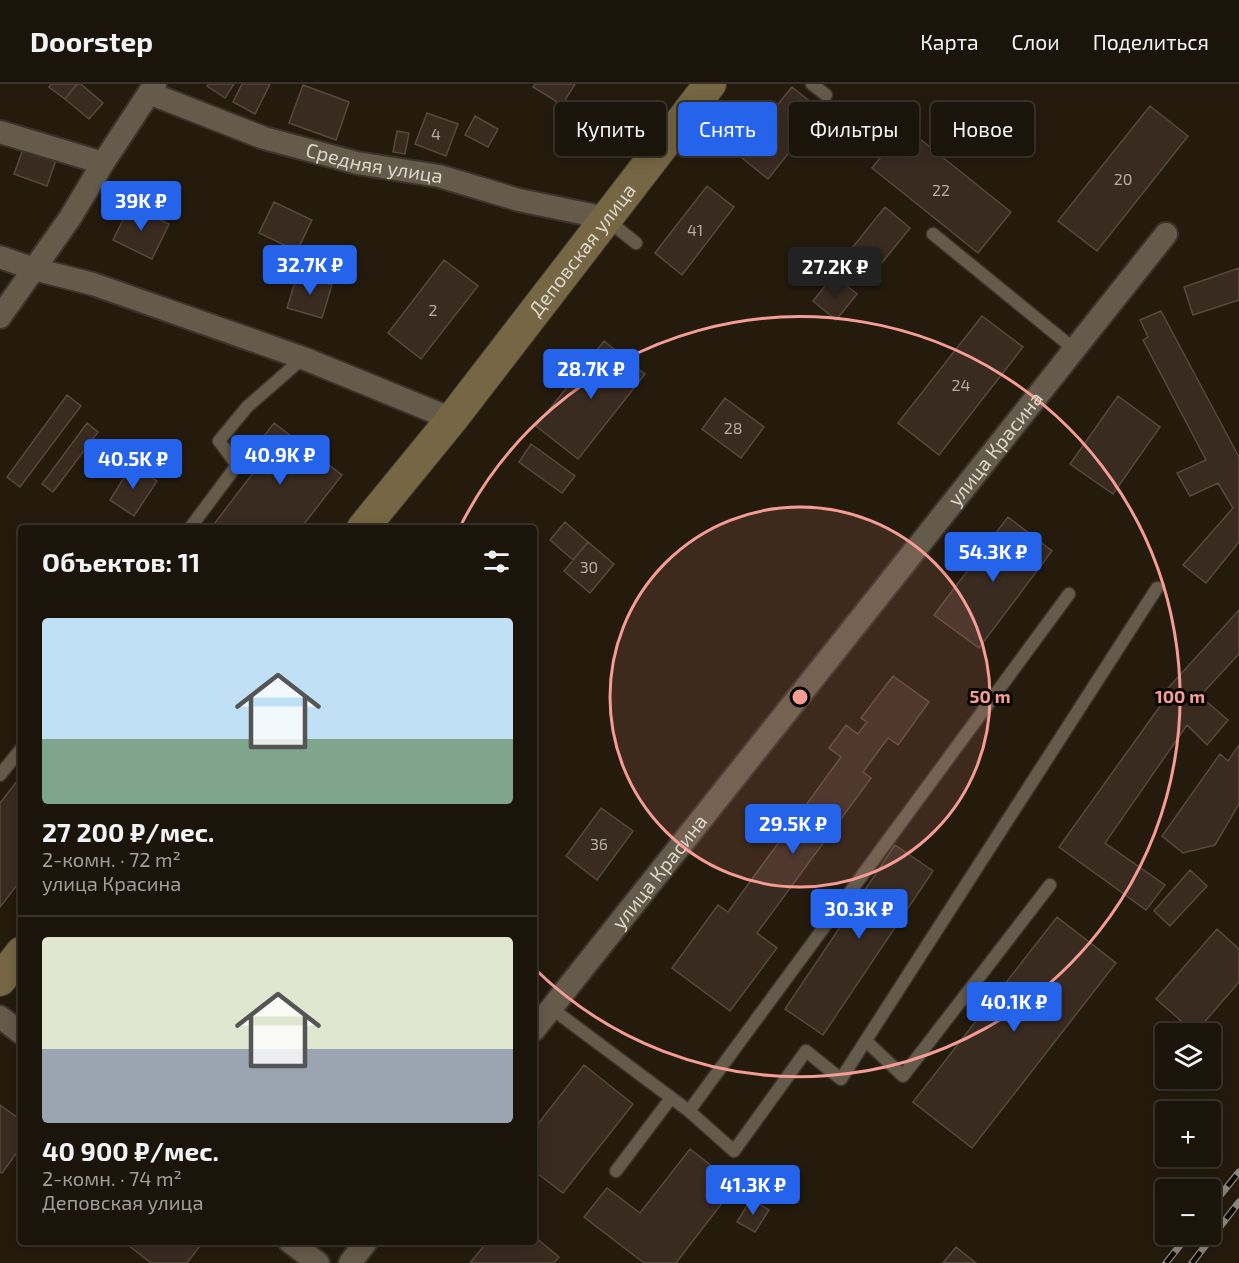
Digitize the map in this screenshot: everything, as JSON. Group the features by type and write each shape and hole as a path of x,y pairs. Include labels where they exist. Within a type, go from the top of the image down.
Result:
{"main road":[{"name":"Деповская улица","path":"365,525 452,419 710,84"},
{"path":"0,980 18,957"}],"street":[{"name":"Средняя улица","path":"152,88 264,138 357,163 439,176 519,200 606,218"},
{"path":"0,317 70,218 152,88"},
{"path":"0,132 103,163"},
{"name":"улица Красина","path":"537,1026 1166,234"},
{"path":"0,257 34,269 93,284 303,358 452,419"},
{"path":"0,1017 18,1031"},
{"path":"294,1245 318,1263"},
{"path":"350,1263 364,1245"}],"lane":[{"path":"812,84 826,95"},
{"path":"606,218 636,243"},
{"path":"933,234 1074,350"},
{"path":"192,525 237,465 219,441 247,406 303,358"},
{"path":"551,1008 689,1111 734,1151 806,1051 841,1079 1157,588"},
{"path":"689,1111 1069,594"},
{"path":"0,775 18,753"},
{"path":"866,1041 903,1076 1050,885"},
{"path":"616,1171 672,1098"}],"building":[{"path":"51,84 77,84 65,99 49,87"},
{"path":"77,84 81,84 103,103 89,119 65,99"},
{"path":"209,84 234,84 225,98 207,86"},
{"path":"242,84 270,84 255,114 233,102"},
{"path":"535,84 575,84 564,102 557,102 533,87"},
{"path":"303,85 349,102 336,140 289,123"},
{"path":"792,87 811,102 789,102 789,153 768,179 739,156 777,156 777,105"},
{"path":"1150,106 1188,136 1097,251 1058,221"},
{"path":"427,113 458,124 446,156 415,144"},
{"path":"475,116 498,129 488,147 465,135"},
{"path":"397,131 409,133 405,154 393,152"},
{"path":"919,138 931,148 931,156 941,156 1011,212 978,253 872,168 882,156 919,156"},
{"path":"24,146 57,157 47,186 14,174"},
{"path":"707,186 734,207 682,275 655,253"},
{"path":"274,202 312,220 297,251 259,233"},
{"path":"130,206 169,224 152,259 113,240"},
{"path":"885,207 910,228 869,279 844,258"},
{"path":"444,260 478,286 421,359 388,333"},
{"path":"1239,268 1239,300 1193,315 1184,287"},
{"path":"297,275 332,285 322,318 287,308"},
{"path":"834,275 857,294 836,320 813,301"},
{"path":"1161,311 1239,457 1239,542 1206,583 1183,565 1233,508 1218,483 1190,496 1177,473 1206,460 1143,340 1148,337 1140,320"},
{"path":"982,316 1023,347 939,455 898,423"},
{"path":"604,341 645,374 578,459 536,426"},
{"path":"67,395 81,406 20,487 7,477"},
{"path":"1118,396 1160,427 1113,494 1070,464"},
{"path":"725,398 764,427 741,458 702,429"},
{"path":"87,423 98,432 53,492 42,484"},
{"path":"274,423 342,475 303,525 213,525 260,464 250,455"},
{"path":"531,444 575,476 562,493 519,462"},
{"path":"132,465 157,481 134,516 110,500"},
{"path":"1008,517 1052,551 979,648 934,615"},
{"path":"565,522 588,542 573,560 550,540"},
{"path":"588,542 614,564 590,593 564,571"},
{"path":"1239,610 1239,654 1200,696 1228,720 1207,745 1187,725 1105,843 1165,885 1146,910 1059,847 1163,702 1159,698"},
{"path":"893,676 929,702 898,745 888,738 863,772 871,778 757,933 777,948 730,1011 672,968 718,905 728,912 841,757 829,748 846,725 858,734 867,722 861,718"},
{"path":"1239,745 1239,804 1215,845 1183,853 1162,836 1220,754 1228,761"},
{"path":"18,780 18,884 0,907 0,803"},
{"path":"601,808 633,831 597,880 566,856"},
{"path":"895,845 933,871 823,1035 785,1009"},
{"path":"1190,870 1207,886 1170,926 1154,911"},
{"path":"1057,917 1116,963 972,1148 913,1102"},
{"path":"1217,929 1239,949 1239,982 1204,1023 1184,1023 1156,999"},
{"path":"584,1065 633,1104 563,1193 537,1173 537,1125"},
{"path":"0,1105 18,1118 18,1151 2,1173 0,1172"},
{"path":"690,1149 736,1185 676,1263 644,1263 584,1217 607,1188 640,1213"},
{"path":"751,1199 769,1210 755,1232 737,1222"},
{"path":"537,1239 559,1257 554,1263 470,1263 485,1245 537,1245"},
{"path":"128,1245 200,1246 187,1263 151,1263"},
{"path":"956,1247 976,1263 943,1263"}],"railway":[{"path":"1221,1194 1239,1172"},
{"path":"1192,1263 1239,1202"},
{"path":"1166,1263 1180,1245"}]}
